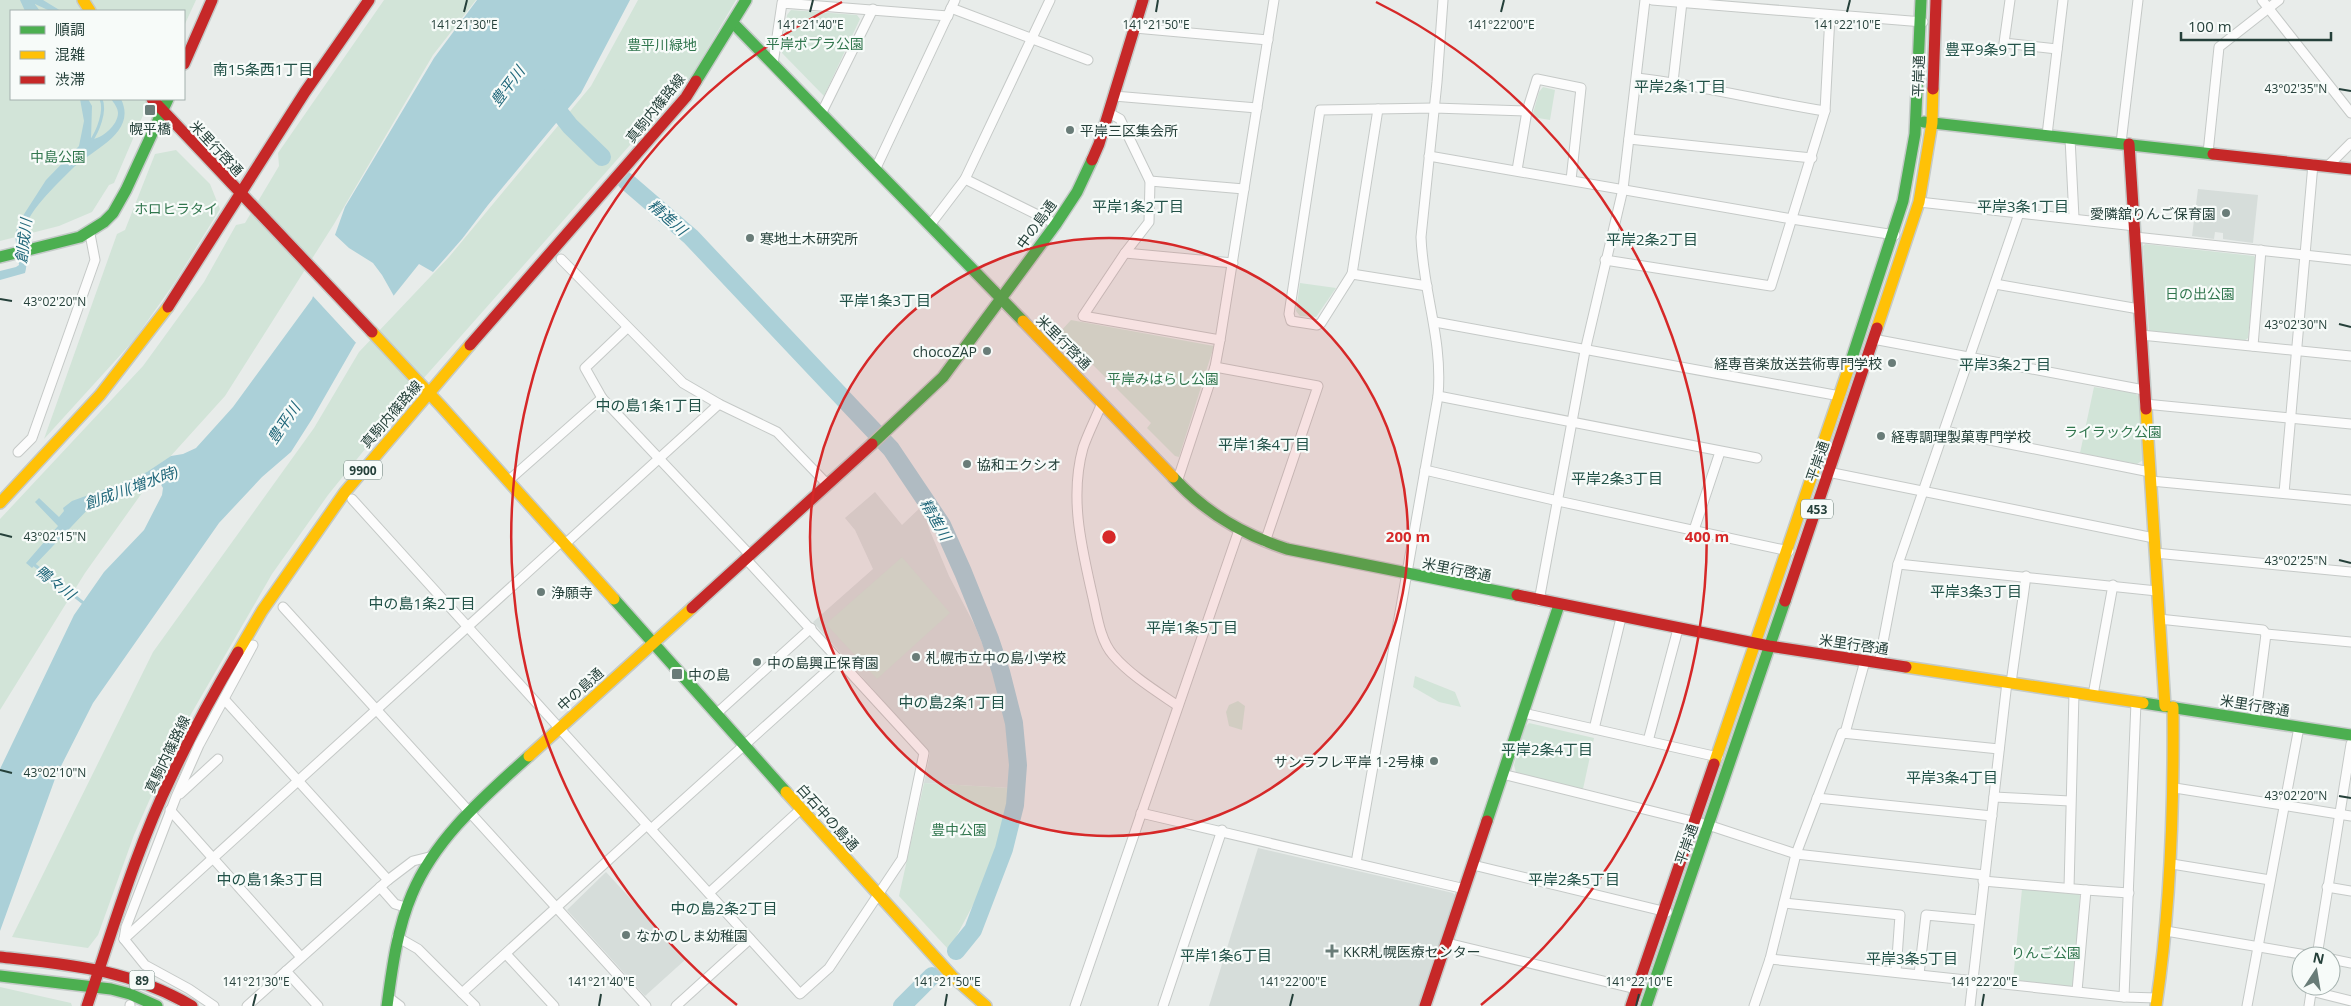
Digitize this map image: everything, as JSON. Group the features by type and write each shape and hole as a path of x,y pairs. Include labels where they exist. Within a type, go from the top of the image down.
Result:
{"main road":[{"path":"185,62 212,0"},
{"path":"0,503 100,395 145,339 194,269 305,92 369,0"},
{"name":"真駒内篠路線","path":"87,1006 135,863 171,776 214,692 262,610 305,546 345,492 428,393 686,97 746,0"},
{"name":"中の島通","path":"387,1002 397,937 405,907 429,858 449,832 469,810 933,389 1056,224 1085,178 1109,113 1143,0"},
{"name":"平岸通","path":"1631,1006 1788,550 1893,234 1908,180 1916,121 1921,0"},
{"name":"平岸通","path":"1646,1006 1829,473 1919,202 1932,123 1936,0"},
{"name":"米里行啓通","path":"733,23 1177,482 1209,510 1239,530 1265,542 1407,574 1769,646 2351,735"},
{"name":"米里行啓通","path":"153,100 419,384"},
{"path":"0,257 90,234 108,220 120,204 168,100"},
{"path":"1916,121 2351,169"},
{"path":"2125,144 2135,231 2159,619 2169,707 2175,788 2172,864 2157,1002"},
{"name":"白石中の島通","path":"419,384 877,894 952,976 986,1006"},
{"path":"1425,1006 1559,605"},
{"name":"89","path":"0,957 100,968 142,980 173,993 192,1006"},
{"name":"89","path":"0,976 94,987 130,994 157,1006"}],"street":[{"path":"930,226 966,180 1050,0"},
{"path":"1177,482 1215,367 1274,0"},
{"path":"1356,863 1438,396 1440,364 1421,237 1443,0"},
{"path":"1539,601 1585,351 1623,189 1645,0"},
{"path":"1653,0 1761,4 1830,14 1935,23"},
{"path":"2010,0 2004,43 2056,49"},
{"path":"2046,135 2063,0"},
{"path":"2125,144 2138,0"},
{"path":"2262,0 2351,113"},
{"path":"2208,153 2219,47 2279,0"},
{"path":"773,64 782,3 809,2 873,9 951,8 1088,60"},
{"path":"1673,82 1682,2"},
{"path":"875,170 951,8"},
{"path":"821,114 873,9"},
{"path":"1605,260 1771,286 1825,111 1830,14"},
{"path":"1135,28 1268,40"},
{"path":"1636,78 1673,82 1761,101 1825,111"},
{"path":"1517,170 1527,111 1537,79 1581,88 1570,180"},
{"path":"1114,96 1257,108"},
{"path":"1378,109 1352,274 1321,323 1317,325 1292,320 1289,314 1320,110 1434,108 1527,111"},
{"path":"1109,113 1120,118 1150,182 1149,222 1125,253 1083,316 1220,340"},
{"path":"2070,138 2074,218"},
{"path":"1629,140 1812,158"},
{"path":"2328,166 2351,143"},
{"path":"1429,156 1792,219 1893,234 1907,238"},
{"path":"2284,493 2312,164"},
{"path":"966,180 1056,224"},
{"path":"1150,182 1244,189"},
{"path":"1919,202 2074,218 2135,231 2261,250 2351,260"},
{"path":"1879,663 1898,564 2019,213"},
{"path":"18,452 32,438 95,260 90,234"},
{"path":"2253,346 2261,250"},
{"path":"1125,253 1233,262"},
{"path":"561,259 683,383 719,404 777,432 828,485"},
{"path":"1352,274 1427,286"},
{"path":"1995,284 2139,308"},
{"path":"1435,322 1585,351 1840,396 1853,400"},
{"path":"352,499 800,994 829,968 877,894 902,860 924,753 602,398 585,368 627,328"},
{"path":"2141,335 2351,356"},
{"path":"1860,336 2144,390"},
{"path":"1215,367 1318,386 1265,542"},
{"path":"1438,396 1757,458"},
{"path":"508,481 602,398"},
{"path":"1102,403 1084,446 1079,466 1077,495 1079,538 1100,628 1112,654 1146,684 1178,706"},
{"path":"124,939 214,860 467,627 719,404"},
{"path":"2145,404 2351,424"},
{"path":"1944,431 2150,476 2351,500"},
{"path":"1694,530 1720,452"},
{"path":"1425,470 1801,554"},
{"path":"1815,470 2154,538"},
{"path":"1075,1006 1239,530"},
{"path":"2155,553 2351,572"},
{"path":"1898,564 2157,591"},
{"path":"1970,1006 1999,750 2026,576"},
{"path":"2093,696 2113,585"},
{"path":"283,607 646,1006"},
{"path":"1594,729 1621,618"},
{"path":"2159,619 2263,630 2266,634 2351,642"},
{"path":"716,714 811,628"},
{"path":"1648,741 1678,629"},
{"path":"2255,720 2266,634"},
{"path":"214,1006 190,988 144,968 124,939 126,927 170,810 199,745 253,645"},
{"path":"462,993 557,907 839,660"},
{"path":"1754,1006 1770,958 1796,854 1842,733 1845,733 1865,661"},
{"path":"2069,888 2074,693"},
{"path":"224,699 388,880"},
{"path":"2124,996 2136,702"},
{"path":"1523,713 1730,761"},
{"path":"2247,1006 2299,727"},
{"path":"1845,733 1999,750"},
{"path":"2318,946 2351,744"},
{"path":"176,797 218,759"},
{"path":"1502,774 1708,824 1796,854 2086,890 2129,893"},
{"path":"2175,788 2351,816"},
{"path":"1994,797 2070,801"},
{"path":"1817,798 1992,816"},
{"path":"709,893 801,809"},
{"path":"170,810 301,957"},
{"path":"1141,813 1222,830 1465,889"},
{"path":"1164,1006 1222,830"},
{"path":"247,1006 388,880 413,861 429,858"},
{"path":"1473,864 1677,916"},
{"path":"2172,864 2270,880"},
{"path":"380,887 395,904 405,907"},
{"path":"2327,887 2351,891"},
{"path":"2078,991 2086,890"},
{"path":"1784,903 1900,915 1896,972"},
{"path":"1919,974 1926,915 1979,920"},
{"path":"2166,931 2291,952"},
{"path":"397,937 418,949 475,1006"},
{"path":"676,1006 750,939"},
{"path":"1447,943 1636,989"},
{"path":"506,954 554,1006"},
{"path":"1770,958 2124,996 2157,1002"},
{"path":"286,971 318,1006"},
{"path":"2335,996 2351,1001"},
{"path":"387,1002 400,1006"}],"shaded area":[{"name":"愛隣舘りんご保育園","path":"2198,189 2258,195 2253,243 2223,239 2223,233 2215,232 2214,239 2192,236"},
{"name":"札幌市立中の島小学校","path":"875,492 902,525 922,506 930,531 949,576 975,626 1000,687 1012,742 1010,788 924,783 930,753 813,622 873,569 855,530 845,518"},
{"name":"KKR札幌医療センター","path":"1258,848 1453,893 1456,896 1419,1006 1209,1006"},
{"name":"なかのしま幼稚園","path":"606,872 686,959 645,996 567,910"}],"green space":[{"name":"中島公園","path":"0,0 196,0 185,24 185,10 10,10 10,100 150,100 114,183 109,185 92,212 59,226 0,241"},
{"path":"384,0 476,0 433,55 334,224 225,396 159,469 85,573 0,710 0,519 143,366 204,282 236,225 245,223 279,166 278,153"},
{"name":"豊平川緑地","path":"638,0 736,0 692,75 407,397 328,495 272,574 176,740 134,835 98,935 88,948 12,937 153,652 314,428 359,352 449,257 591,86"},
{"name":"平岸ポプラ公園","path":"791,10 857,15 860,19 824,96 782,53 787,15"},
{"path":"1543,87 1555,90 1550,120 1532,117 1539,92"},
{"name":"ホロヒラタイ","path":"176,150 210,184 220,209 175,282 134,340 44,439 117,234 125,230 155,154"},
{"name":"日の出公園","path":"2145,244 2254,256 2256,258 2248,338 2244,341 2149,331 2143,246"},
{"path":"1300,283 1336,288 1316,317 1300,316 1296,311"},
{"name":"平岸みはらし公園","path":"1071,320 1214,346 1179,457 1175,456 1147,428 1151,423 1060,332"},
{"name":"ライラック公園","path":"2094,387 2134,393 2140,397 2143,460 2137,464 2080,453"},
{"path":"902,557 950,613 877,679 826,624"},
{"path":"1415,676 1455,692 1461,707 1439,702 1413,687"},
{"path":"1238,701 1245,706 1242,730 1229,726 1226,712 1229,705"},
{"path":"1529,723 1594,738 1583,789 1516,773 1514,765 1525,727"},
{"name":"豊中公園","path":"924,783 1010,788 1003,839 988,877 949,950 899,896"},
{"name":"りんご公園","path":"2022,889 2080,894 2074,984 2070,987 2013,980"},
{"path":"0,987 71,1003 72,1006 0,1006"}],"water":[{"path":"20,0 43,0 59,10 48,10 35,4 35,10 25,10"},
{"path":"477,0 630,0 581,93 433,272 419,264 355,344 291,452 262,477 219,523 93,703 56,776 0,931 0,769 74,615 104,572 144,530 162,495 163,488 160,483 154,482 92,505 32,568 26,563 58,526 35,502 39,498 59,517 64,511 63,508 72,501 127,481 147,472 171,456 183,454 196,448 233,407 312,299 345,207 434,58"},
{"path":"80,100 89,100 92,106 91,139 100,137 109,130 117,118 118,111 112,100 121,100 125,111 123,122 118,132 71,170 50,191 29,218 23,235 26,263 25,273 0,280 0,271 19,265 15,235 19,222 46,180 79,146 84,121"}],"pier":[{"path":"333,233 349,248 373,263 395,298 358,345 311,294"}],"waterway":[{"name":"創成川","path":"30,0 37,10"},
{"name":"精進川","path":"548,98 570,126 602,157"},
{"name":"創成川","path":"91,141 96,132 103,109 101,100"},
{"name":"精進川","path":"626,181 691,237 891,449 942,525 963,572 1001,672 1014,723 1018,765 1015,805 1004,849 973,930 956,951"},
{"name":"鴨々川","path":"32,563 86,605"},
{"name":"精進川","path":"902,1006 932,976"}],"tunnel":[{"path":"132,1000 143,971"}],"traffic: fast":[{"path":"696,81 746,0"},
{"path":"1849,367 1903,201 1915,134 1921,0"},
{"path":"733,23 1023,321"},
{"path":"0,257 80,237 104,222 113,213 126,190 168,100"},
{"path":"1924,122 2213,154"},
{"path":"872,444 943,377 1056,224 1077,192 1092,160"},
{"path":"1173,477 1198,501 1226,521 1255,537 1287,549 1517,595"},
{"path":"614,599 786,792"},
{"path":"1646,1006 1785,601"},
{"path":"1487,821 1559,605"},
{"path":"2143,703 2351,735"},
{"path":"387,1006 402,921 422,873 434,854 463,819 529,756"},
{"path":"0,976 111,989 130,994 157,1006"}],"traffic: slow":[{"path":"83,0 89,10"},
{"path":"1877,328 1919,202 1932,123 1933,89"},
{"path":"0,503 100,395 168,307"},
{"path":"1023,321 1173,477"},
{"path":"372,332 614,599"},
{"path":"238,652 262,611 345,492 470,345"},
{"path":"1714,764 1849,367"},
{"path":"2146,409 2165,706"},
{"path":"529,756 692,608"},
{"path":"1906,667 2143,703"},
{"path":"2156,1006 2168,894 2173,782 2173,707"},
{"path":"786,792 952,976 986,1006"}],"traffic: jam":[{"path":"185,62 212,0"},
{"path":"168,307 305,92 369,0"},
{"path":"1092,160 1099,144 1143,0"},
{"path":"1933,89 1936,0"},
{"path":"470,345 686,97 696,81"},
{"path":"153,100 372,332"},
{"path":"2129,144 2146,409"},
{"path":"2213,154 2351,169"},
{"path":"1785,601 1877,328"},
{"path":"692,608 872,444"},
{"path":"1517,595 1769,646 1906,667"},
{"path":"87,1006 147,831 195,728 238,652"},
{"path":"1631,1006 1714,764"},
{"path":"1425,1006 1487,821"},
{"path":"0,957 76,966 122,976 145,984 192,1006"}],"place":[{"name":"幌平橋","path":"150,110"},
{"name":"平岸三区集会所","path":"1070,130"},
{"name":"愛隣舘りんご保育園","path":"2226,213"},
{"name":"寒地土木研究所","path":"750,238"},
{"name":"chocoZAP","path":"987,351"},
{"name":"経専音楽放送芸術専門学校","path":"1892,363"},
{"name":"経専調理製菓専門学校","path":"1881,436"},
{"name":"協和エクシオ","path":"967,464"},
{"name":"浄願寺","path":"541,592"},
{"name":"札幌市立中の島小学校","path":"916,657"},
{"name":"中の島興正保育園","path":"757,662"},
{"name":"中の島","path":"677,674"},
{"name":"サンラフレ平岸 1-2号棟","path":"1434,761"},
{"name":"なかのしま幼稚園","path":"626,935"},
{"name":"KKR札幌医療センター","path":"1332,951"}],"district":[{"name":"豊平9条9丁目","path":"1991,49"},
{"name":"南15条西1丁目","path":"263,69"},
{"name":"平岸2条1丁目","path":"1680,86"},
{"name":"平岸1条2丁目","path":"1138,206"},
{"name":"平岸3条1丁目","path":"2023,206"},
{"name":"平岸2条2丁目","path":"1652,239"},
{"name":"平岸1条3丁目","path":"885,300"},
{"name":"平岸3条2丁目","path":"2005,364"},
{"name":"中の島1条1丁目","path":"649,405"},
{"name":"平岸1条4丁目","path":"1264,444"},
{"name":"平岸2条3丁目","path":"1617,478"},
{"name":"平岸3条3丁目","path":"1976,591"},
{"name":"中の島1条2丁目","path":"422,603"},
{"name":"平岸1条5丁目","path":"1192,627"},
{"name":"中の島2条1丁目","path":"952,702"},
{"name":"平岸2条4丁目","path":"1547,749"},
{"name":"平岸3条4丁目","path":"1952,777"},
{"name":"中の島1条3丁目","path":"270,879"},
{"name":"平岸2条5丁目","path":"1574,879"},
{"name":"中の島2条2丁目","path":"724,908"},
{"name":"平岸1条6丁目","path":"1226,955"},
{"name":"平岸3条5丁目","path":"1912,958"}],"water label":[{"name":"豊平川","path":"507,86"},
{"name":"豊平川","path":"283,423"},
{"name":"創成川(増水時)","path":"131,487"}]}
